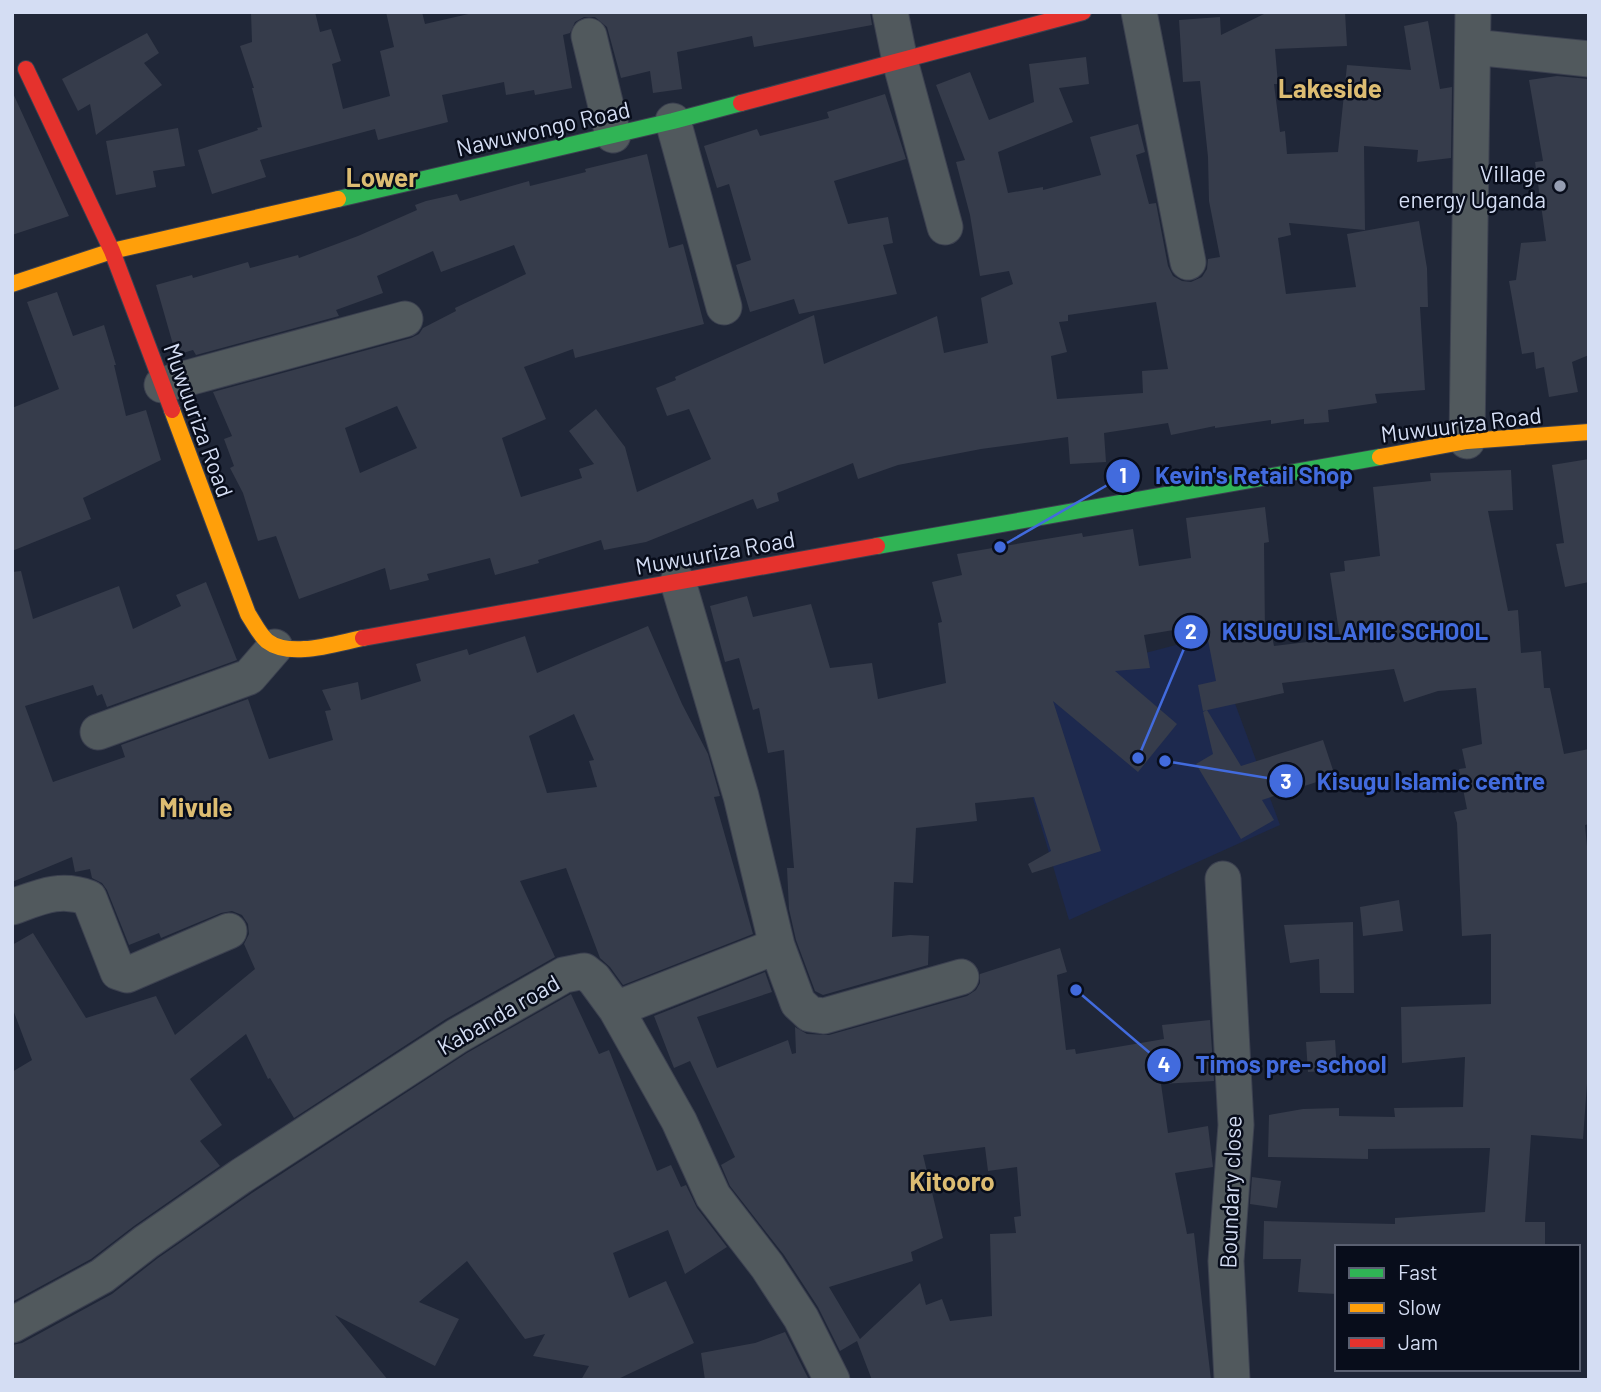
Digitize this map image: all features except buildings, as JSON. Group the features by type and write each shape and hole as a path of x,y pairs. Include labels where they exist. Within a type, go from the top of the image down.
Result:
{"street":[{"path":"890,12 900,61 945,227"},
{"name":"Nawuwongo Road","path":"12,284 112,251 673,121 1083,12"},
{"path":"1139,12 1188,262"},
{"path":"1467,441 1473,12"},
{"path":"589,36 613,135"},
{"path":"1473,47 1589,59"},
{"name":"Muwuuriza Road","path":"26,69 112,251 248,614 258,632 275,647 297,649 1467,441 1589,432"},
{"path":"673,121 724,307"},
{"path":"162,385 405,319"},
{"path":"678,582 741,796 777,946 798,1003 810,1014 824,1016 961,977"},
{"path":"98,732 250,677 275,647"},
{"name":"Boundary close","path":"1223,878 1236,1125 1226,1261 1232,1380"},
{"path":"12,907 49,894 74,892 89,898 118,972 127,975 229,931"},
{"path":"615,1009 777,946"},
{"name":"Kabanda road","path":"12,1325 102,1276 253,1168 457,1036 564,975 584,971 594,979 615,1009 679,1121 713,1196 767,1266 801,1318 832,1380"}],"shaded area":[{"path":"1210,636 1280,825 1069,920 1001,691"}],"traffic: fast":[{"path":"338,199 741,103"},
{"path":"877,546 1380,457"}],"traffic: slow":[{"path":"12,284 112,251 338,199"},
{"path":"172,410 248,614 267,641 288,649 301,649 363,638"},
{"path":"1380,457 1467,441 1589,432"}],"traffic: jam":[{"path":"741,103 1083,12"},
{"path":"26,69 112,251 172,410"},
{"path":"363,638 877,546"}],"place":[{"name":"Village energy Uganda","path":"1560,186"},
{"name":"Kevin's Retail Shop","path":"1000,547"},
{"name":"KISUGU ISLAMIC SCHOOL","path":"1138,758"},
{"name":"Kisugu Islamic centre","path":"1165,761"},
{"name":"Timos pre- school","path":"1076,990"}],"district":[{"name":"Lakeside","path":"1330,87"},
{"name":"Lower","path":"382,176"},
{"name":"Mivule","path":"196,806"},
{"name":"Kitooro","path":"952,1180"}]}
